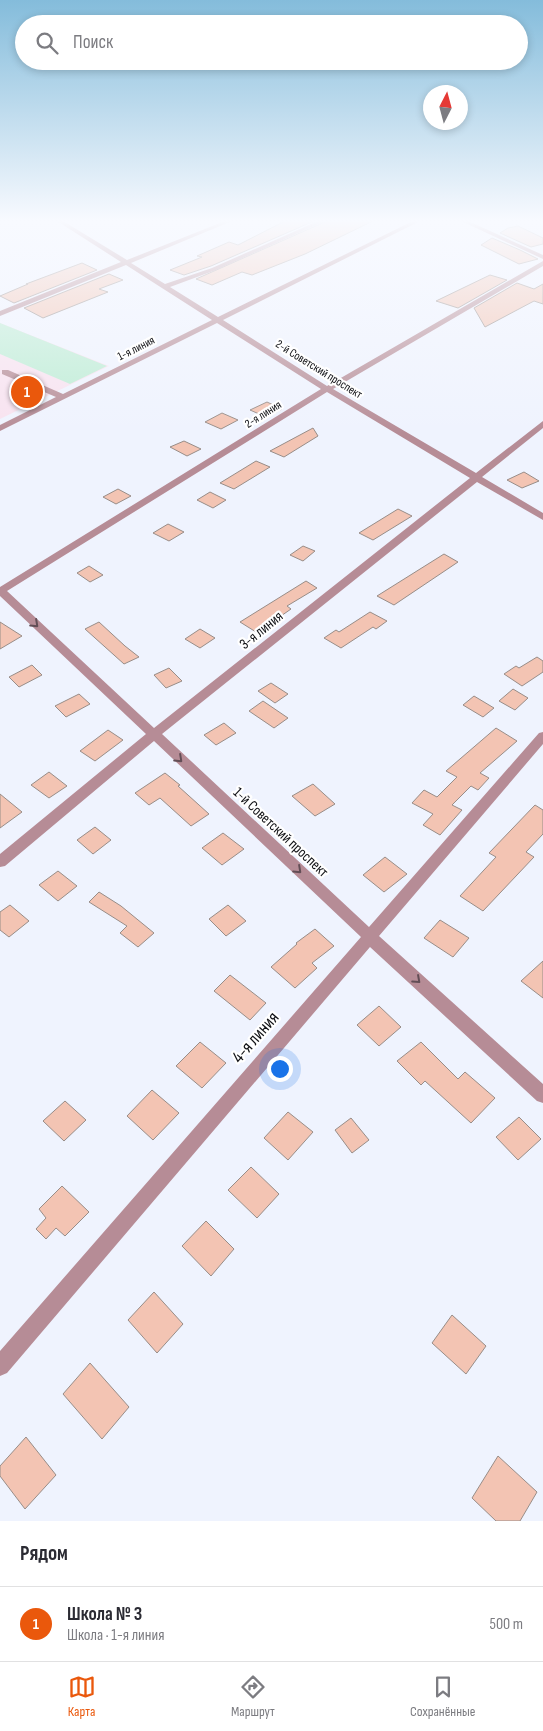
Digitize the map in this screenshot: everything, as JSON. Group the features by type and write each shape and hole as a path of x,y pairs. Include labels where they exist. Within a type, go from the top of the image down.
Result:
{"street":[{"path":"0,314 55,292"},
{"name":"2-й Советский проспект","path":"176,292 327,389 543,517"},
{"name":"1-я линия","path":"0,428 272,292"},
{"name":"2-я линия","path":"0,591 327,389 493,292"},
{"path":"5,372 63,397"},
{"name":"3-я линия","path":"0,862 154,735 543,424"},
{"name":"1-й Советский проспект","path":"0,591 369,936 543,1095"},
{"name":"4-я линия","path":"0,1366 543,736"}],"shaded area":[{"path":"0,323 109,366 0,419"}],"green space":[{"path":"0,323 107,366 70,384 0,354"}],"building":[{"path":"9,292 42,292 14,303 0,296"},
{"path":"64,292 108,292 43,318 24,308"},
{"path":"455,292 486,292 458,308 436,301"},
{"path":"502,292 543,292 543,304 534,301 485,327 474,308"},
{"path":"267,402 282,409 266,417 250,410"},
{"path":"222,413 238,420 221,429 205,422"},
{"path":"313,428 318,436 284,457 270,451"},
{"path":"184,441 201,449 187,456 170,447"},
{"path":"256,461 270,467 234,489 220,483"},
{"path":"524,472 539,481 522,488 507,480"},
{"path":"118,489 131,496 116,504 103,497"},
{"path":"210,492 226,500 213,508 197,500"},
{"path":"398,509 412,516 373,540 359,533"},
{"path":"168,524 184,532 169,541 153,533"},
{"path":"303,546 315,551 303,561 290,555"},
{"path":"444,554 458,562 394,605 377,596"},
{"path":"89,566 103,575 90,582 77,573"},
{"path":"306,581 317,588 287,606 291,609 268,625 256,632 240,622"},
{"path":"370,612 387,621 376,629 373,627 341,648 324,638 336,630 339,632"},
{"path":"0,622 22,636 0,649"},
{"path":"99,622 139,657 124,664 85,629"},
{"path":"200,629 215,638 200,648 185,639"},
{"path":"537,657 543,661 543,672 522,686 504,674 516,666 519,668"},
{"path":"32,665 42,675 19,687 9,677"},
{"path":"169,668 182,681 166,688 154,675"},
{"path":"271,683 288,694 275,703 258,691"},
{"path":"513,689 528,698 515,710 499,701"},
{"path":"79,694 90,704 66,717 55,706"},
{"path":"474,696 494,708 483,717 463,705"},
{"path":"263,701 288,718 274,728 249,711"},
{"path":"224,723 236,733 216,745 204,735"},
{"path":"496,728 517,741 480,773 489,778 478,790 471,786 452,805 462,810 440,835 423,825 433,814 412,803 424,790 437,797 457,777 446,771"},
{"path":"108,730 123,740 95,761 80,751"},
{"path":"49,772 67,786 49,798 31,785"},
{"path":"165,773 209,814 191,826 160,798 149,805 135,793"},
{"path":"313,784 335,804 315,816 292,796"},
{"path":"0,794 22,812 0,828"},
{"path":"535,805 543,810 543,834 526,852 534,857 483,911 460,896 496,857 489,853"},
{"path":"95,827 111,840 93,854 77,840"},
{"path":"223,833 244,849 222,865 202,848"},
{"path":"385,857 407,874 384,892 363,875"},
{"path":"58,871 77,886 58,901 39,885"},
{"path":"99,892 121,906 154,933 138,947 120,933 127,926 89,902"},
{"path":"10,905 29,921 9,937 0,930 0,912"},
{"path":"228,905 246,921 226,936 209,919"},
{"path":"440,920 469,938 453,957 424,938"},
{"path":"315,929 334,946 312,963 317,968 295,988 271,967 296,943"},
{"path":"543,961 543,998 521,981"},
{"path":"230,975 266,1003 250,1020 214,991"},
{"path":"379,1006 401,1027 379,1046 357,1025"},
{"path":"200,1042 226,1063 202,1088 176,1066"},
{"path":"421,1042 458,1079 465,1072 495,1098 471,1123 425,1081 421,1085 397,1061"},
{"path":"152,1090 179,1113 153,1140 127,1116"},
{"path":"65,1101 86,1120 64,1141 43,1121"},
{"path":"288,1112 313,1132 288,1160 264,1138"},
{"path":"519,1117 541,1139 518,1160 496,1137"},
{"path":"351,1118 369,1140 352,1153 335,1130"},
{"path":"251,1167 279,1194 257,1218 228,1190"},
{"path":"62,1186 89,1212 65,1236 56,1228 46,1239 36,1229 46,1218 39,1209"},
{"path":"206,1221 234,1249 211,1276 182,1246"},
{"path":"154,1292 183,1324 157,1353 128,1320"},
{"path":"452,1315 486,1346 466,1374 432,1343"},
{"path":"90,1363 129,1407 102,1439 63,1394"},
{"path":"26,1437 56,1475 25,1509 0,1476 0,1466"},
{"path":"498,1456 537,1492 520,1521 496,1521 472,1498"}],"place":[{"name":"Школа № 3","path":"27,392"}]}
